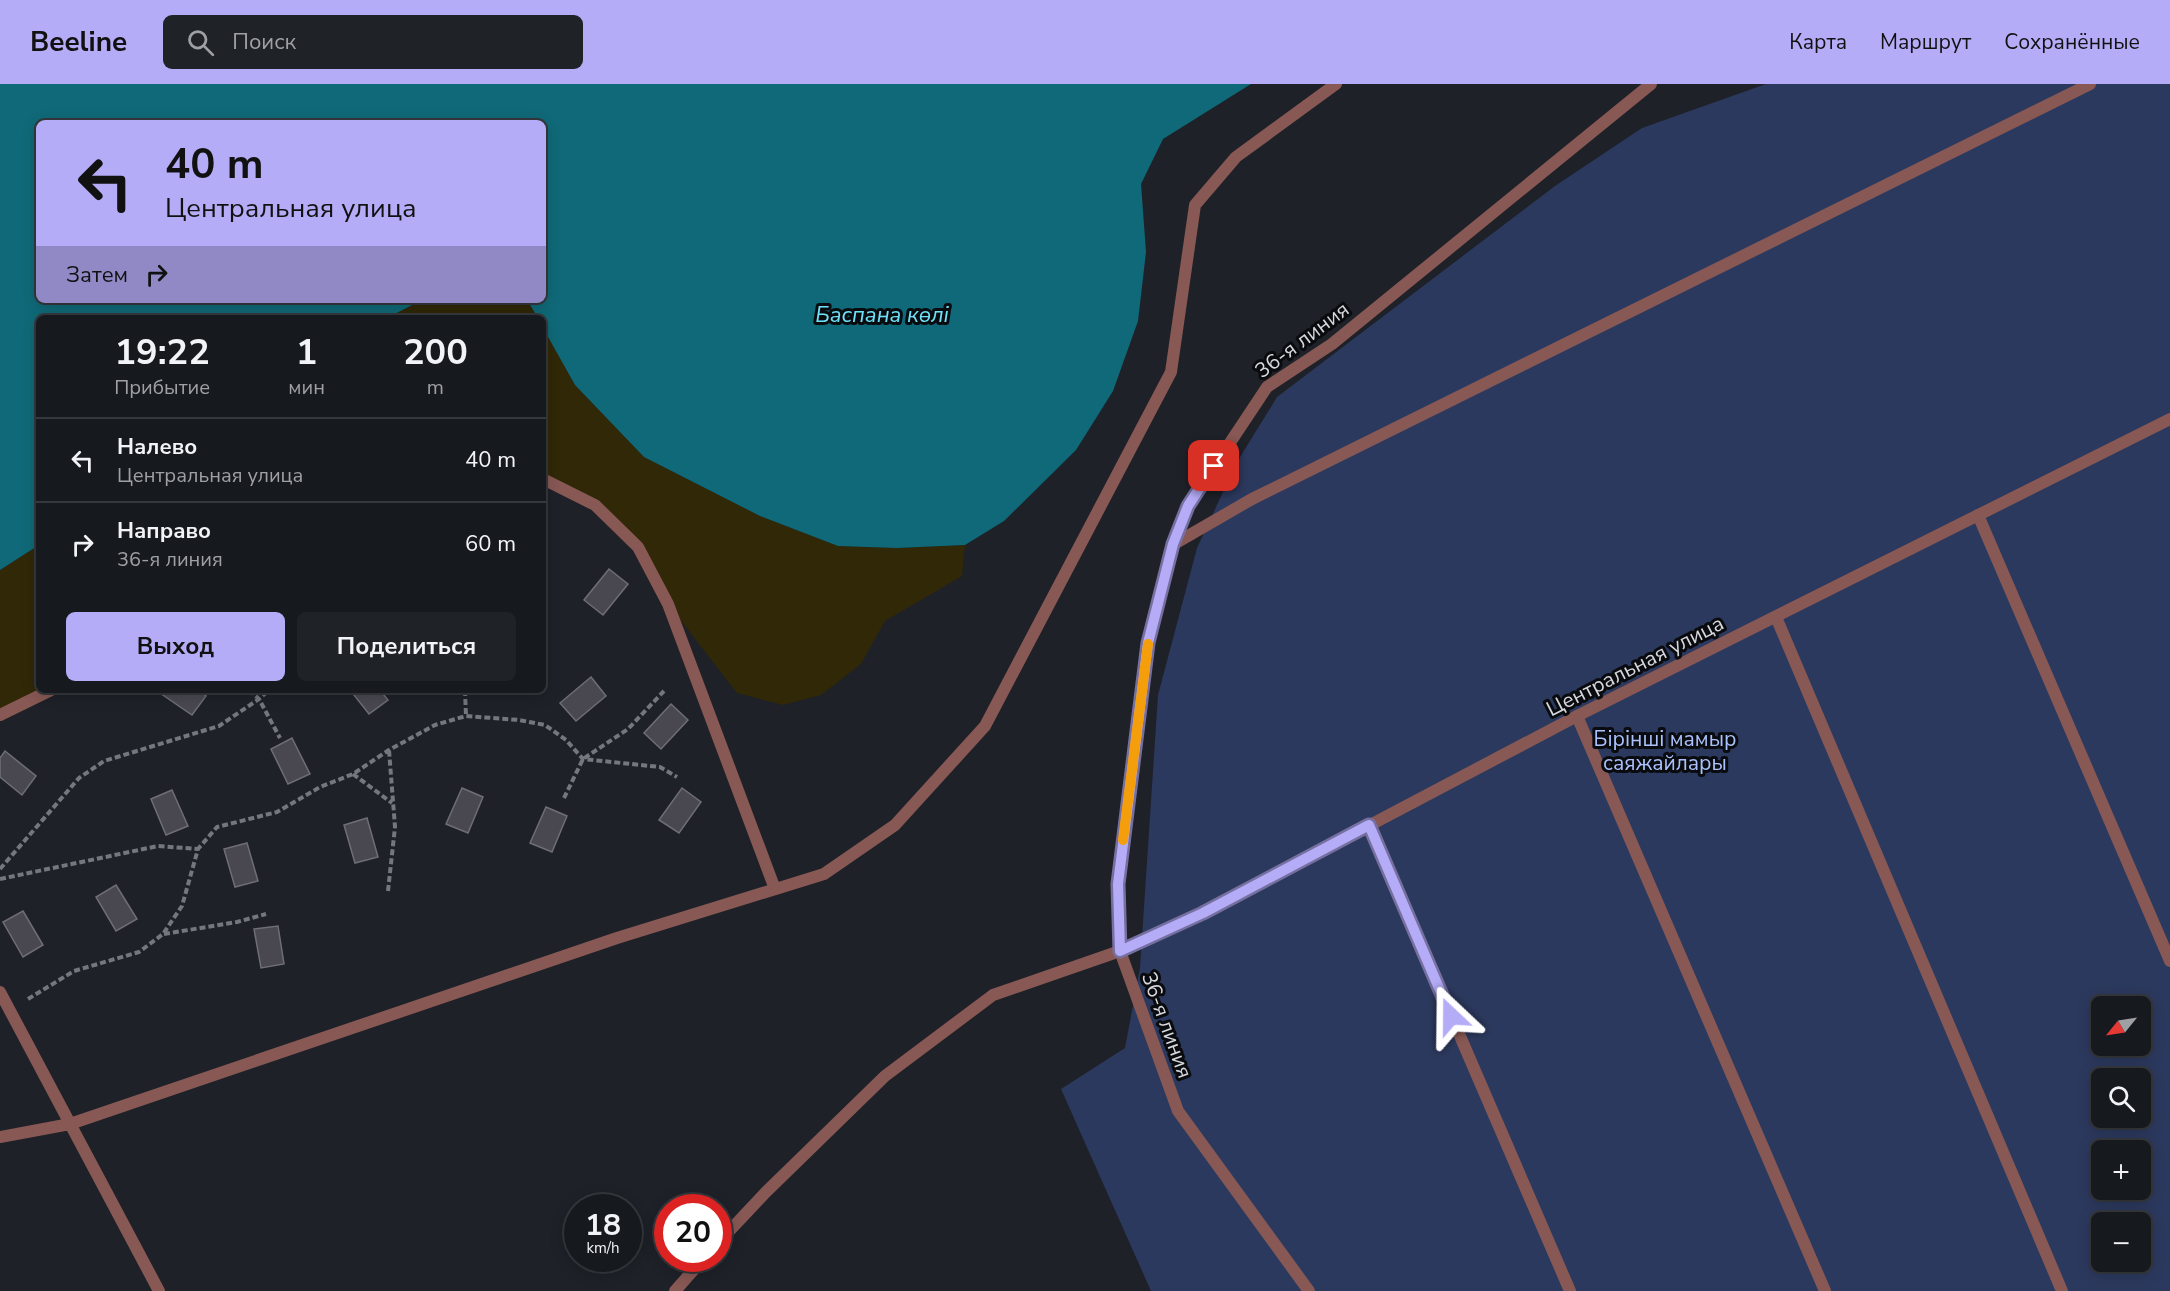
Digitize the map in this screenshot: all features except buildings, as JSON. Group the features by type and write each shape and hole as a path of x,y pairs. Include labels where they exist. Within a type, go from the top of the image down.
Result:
{"street":[{"path":"0,1137 70,1124 617,938 824,874 895,825 985,726 1171,372 1195,205 1236,157 1336,84"},
{"name":"36-я линия","path":"1309,1291 1178,1111 1120,951 1118,884 1148,643 1173,544 1188,506 1267,387 1332,344 1651,84"},
{"path":"1173,544 1252,500 2090,84"},
{"name":"Центральная улица","path":"732,1228 885,1076 993,996 1120,951 1203,913 1577,716 2170,419"},
{"path":"546,480 595,505 638,547 668,604 775,889"},
{"path":"1978,515 2170,961"},
{"path":"1776,617 2062,1291"},
{"path":"0,715 45,693"},
{"path":"1577,716 1825,1291"},
{"path":"1369,825 1570,1291"},
{"path":"0,992 159,1291"},
{"path":"675,1291 692,1272"}],"path":[{"path":"564,798 583,759 628,729 664,692"},
{"path":"252,693 259,699 280,738"},
{"path":"0,869 79,778 104,761 219,726 266,693"},
{"path":"465,693 465,716"},
{"path":"10,1010 74,971 139,952 163,934 182,906 198,849 217,827 277,812 320,788 353,774 389,750 435,725 465,716 519,720 545,725 566,740 583,759 660,767 677,777"},
{"path":"388,891 395,827 389,750"},
{"path":"353,774 393,803"},
{"path":"0,879 158,846 198,849"},
{"path":"163,934 237,922 266,914"}],"green space":[{"name":"Бірінші мамыр саяжайлары","path":"1766,84 2170,84 2170,1291 1151,1291 1061,1089 1125,1048 1140,968 1158,695 1197,548 1237,462 1277,397 1555,186 1642,128"}],"sand":[{"path":"416,303 529,303 536,315 393,315"},
{"path":"546,333 575,385 644,457 760,516 838,546 897,548 965,545 962,576 885,621 861,664 821,695 783,705 737,693 668,604 638,547 595,505 546,480"},
{"path":"36,547 36,692 0,715 0,570"}],"water":[{"name":"Баспана көлі","path":"0,84 1251,84 1163,139 1141,184 1146,252 1138,321 1113,391 1076,450 1004,521 965,545 897,548 838,546 760,516 644,457 575,385 546,333 546,315 536,315 529,303 546,303 546,120 36,120 36,303 416,303 393,315 36,315 36,547 0,570"}],"slow traffic":[{"path":"1123,840 1148,644"}],"route":[{"path":"1214,466 1188,506 1173,544 1148,643 1118,884 1120,951 1203,913 1369,825 1451,1016"}]}
